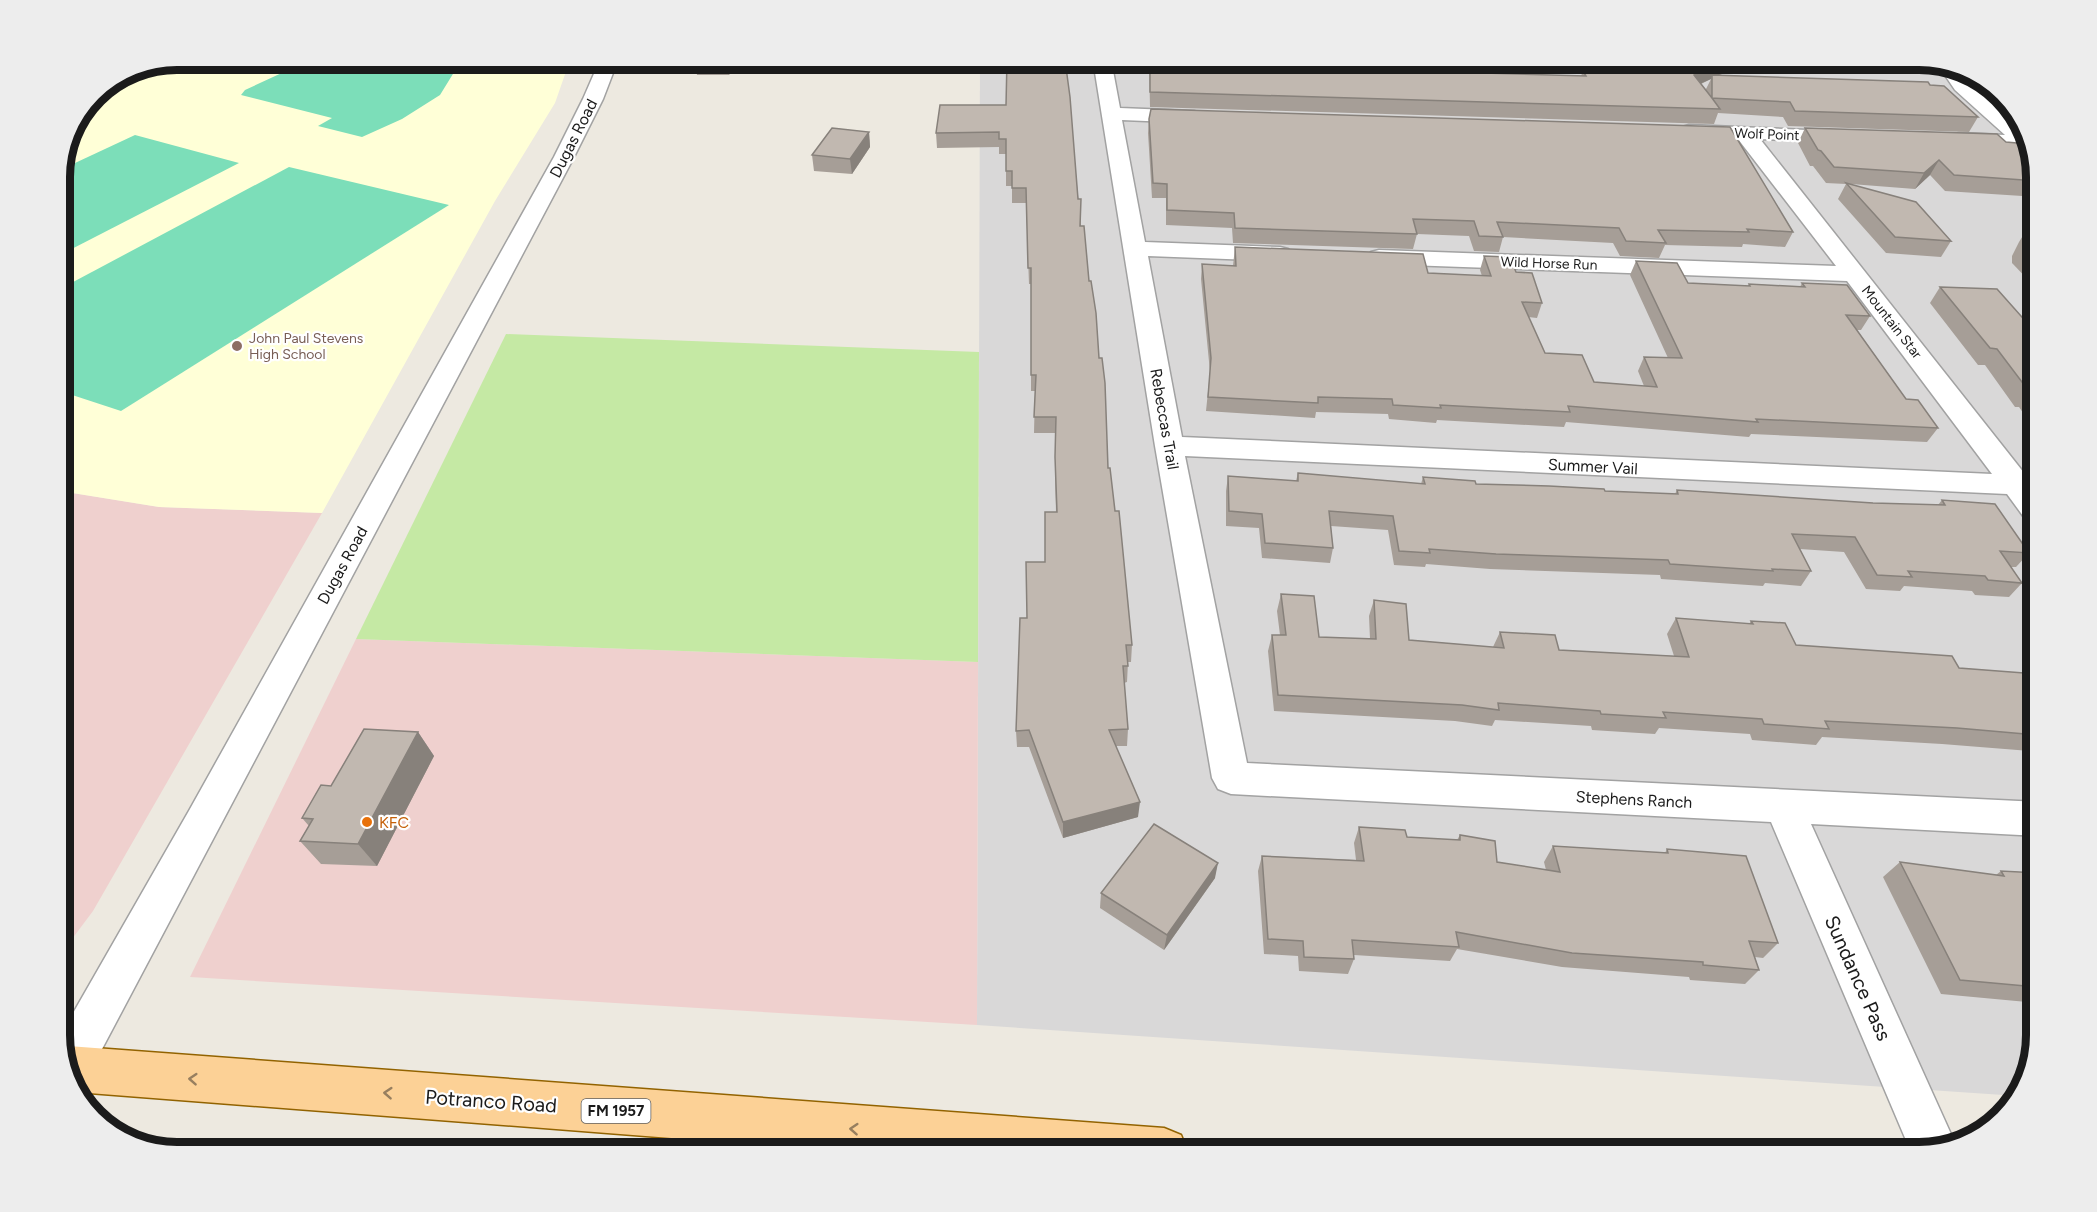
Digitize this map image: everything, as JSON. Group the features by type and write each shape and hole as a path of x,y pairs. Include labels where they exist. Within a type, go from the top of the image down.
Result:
{"main road":[{"name":"Potranco Road","path":"77,1069 1034,1142"}],"street":[{"name":"Dugas Road","path":"73,1058 564,157 605,70"},
{"name":"Rebeccas Trail","path":"1104,70 1169,446 1231,778"},
{"path":"1956,77 1962,86 2016,133"},
{"path":"1112,114 1212,117"},
{"name":"Wolf Point","path":"1673,131 1861,136"},
{"name":"Mountain Star","path":"1744,133 2026,497"},
{"path":"1942,139 2020,141"},
{"path":"1136,249 1305,255"},
{"name":"Wild Horse Run","path":"1352,256 1854,274"},
{"name":"Summer Vail","path":"1169,446 2018,485"},
{"name":"Stephens Ranch","path":"1231,778 2026,818"},
{"name":"Sundance Pass","path":"1784,807 1930,1141"}],"shaded area":[{"name":"John Paul Stevens High School","path":"178,70 567,70 555,103 495,201 322,513 159,507 71,493 71,164 76,143 85,124 102,102 124,85 143,76"},
{"path":"980,70 1919,70 1947,74 1973,85 1985,93 2004,112 2021,143 2026,171 2026,1048 2018,1075 2007,1095 977,1025"},
{"path":"71,493 159,507 322,513 93,911 71,940"},
{"path":"356,639 978,662 977,1025 190,977"}],"green space":[{"path":"288,70 455,70 440,95 402,119 362,137 318,126 332,118 241,95 245,90"},
{"path":"135,135 239,163 71,249 71,165"},
{"path":"289,167 449,205 121,411 71,395 71,283"},
{"path":"506,334 979,352 978,662 356,639"}],"building":[{"path":"1007,70 1066,70 1078,199 1081,199 1080,226 1084,226 1089,281 1091,281 1096,313 1099,358 1102,358 1108,468 1110,468 1115,511 1119,511 1132,645 1126,645 1128,666 1123,666 1128,729 1109,730 1140,802 1063,822 1029,730 1016,731 1020,618 1027,618 1026,562 1045,562 1045,512 1057,512 1056,417 1034,417 1036,375 1031,375 1031,268 1028,268 1026,188 1012,188 1012,171 1006,171 1006,139 999,139 999,132 936,133 940,105 1006,105"},
{"path":"1150,70 1383,70 1586,76 1584,70 1705,70 1694,75 1720,109 1150,92"},
{"path":"1712,75 1928,82 1930,85 1944,86 1978,117 1795,111 1790,102 1712,98"},
{"path":"1151,109 1730,127 1793,232 1747,229 1749,232 1658,230 1666,243 1626,241 1619,228 1497,222 1503,237 1479,236 1474,221 1413,219 1417,234 1235,228 1234,213 1167,210 1167,184 1153,183 1149,119"},
{"path":"832,128 869,132 850,159 812,155"},
{"path":"1805,128 1997,134 2006,142 2021,143 2026,180 1954,175 1939,160 1924,173 1834,167 1818,150"},
{"path":"1846,183 1916,202 1951,241 1895,237"},
{"path":"2026,233 2026,250 2023,247"},
{"path":"1235,247 1423,254 1428,273 1491,276 1484,256 1510,257 1516,272 1532,273 1542,303 1522,302 1545,353 1582,355 1594,382 1657,387 1644,357 1682,358 1636,261 1677,263 1688,283 1805,287 1802,283 1847,285 1870,316 1846,315 1906,399 1918,400 1938,428 1756,419 1758,422 1568,406 1570,412 1440,405 1441,408 1393,405 1392,399 1318,397 1318,403 1208,397 1211,358 1202,264 1236,266"},
{"path":"1940,287 1997,289 2026,322 2026,387 1997,349 1990,348"},
{"path":"1298,473 1425,484 1423,477 1475,481 1476,484 1549,486 1604,489 1605,491 1678,494 1677,490 1873,503 1945,505 1942,500 1995,504 2026,549 2026,553 2000,551 2022,583 1988,580 1985,576 1908,571 1912,577 1877,575 1855,537 1792,534 1811,571 1772,569 1773,571 1670,564 1668,560 1496,554 1429,549 1430,553 1399,551 1393,516 1329,511 1333,548 1265,543 1262,514 1229,511 1228,476 1298,481"},
{"path":"1281,594 1314,596 1319,637 1376,639 1374,600 1406,604 1409,640 1504,648 1500,632 1555,635 1559,650 1689,657 1676,618 1753,624 1751,621 1785,623 1796,645 1952,656 1959,668 2026,673 2026,734 1825,721 1829,729 1764,724 1762,719 1663,712 1666,718 1498,703 1499,710 1462,705 1278,695 1272,635 1286,635"},
{"path":"364,729 418,732 358,844 300,841 313,819 302,818 321,785 331,786"},
{"path":"1154,824 1218,863 1167,935 1101,893"},
{"path":"1359,827 1405,830 1407,837 1460,840 1460,835 1495,841 1497,862 1560,872 1553,846 1668,853 1667,849 1746,856 1778,943 1749,941 1759,970 1703,965 1703,962 1572,953 1456,932 1459,947 1352,940 1354,959 1304,957 1303,941 1268,939 1262,856 1364,861"},
{"path":"1900,862 2004,876 2001,871 2026,872 2026,986 1960,980"}],"place":[{"name":"John Paul Stevens High School","path":"237,346"},
{"name":"KFC","path":"367,822"}]}
